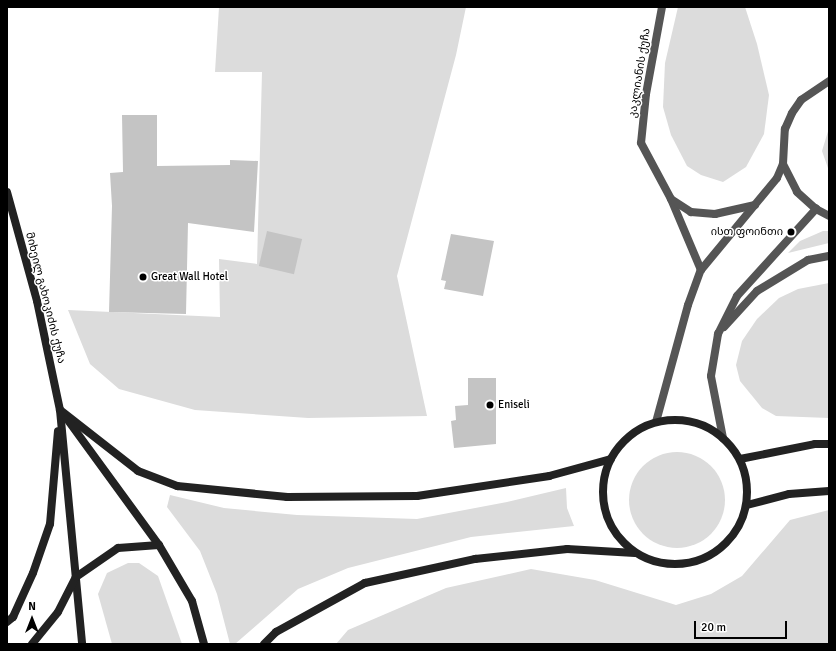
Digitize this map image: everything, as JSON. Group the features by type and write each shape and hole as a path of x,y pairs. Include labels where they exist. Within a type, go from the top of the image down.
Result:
{"main road":[{"name":"მიხეილ გახოკიძის ქუჩა","path":"7,192 37,300 60,410"},
{"path":"60,410 138,471 177,486 287,497 417,496 548,476 611,458"},
{"path":"60,410 159,545 192,601 204,644"},
{"path":"60,410 82,644"},
{"path":"7,622 13,617 34,573 50,524 60,410"},
{"path":"680,420 703,426 723,438 740,459 747,482 747,506 739,528 724,546 704,559 681,565 657,563 635,553 618,537 607,516 602,493 611,458 617,448 635,432 656,422 680,420"},
{"path":"740,459 815,444 829,444"},
{"path":"747,506 789,494 829,491"},
{"path":"32,644 58,612 76,577 118,548 159,545"},
{"path":"264,644 276,632 365,583 490,557 567,549 635,553"}],"street":[{"name":"კაკლიანის ქუჩა","path":"662,7 646,94 641,143 671,199"},
{"path":"656,422 688,305 701,270 777,178 783,164 785,129 792,113 801,100 829,81"},
{"path":"783,164 797,192 816,209 829,216"},
{"path":"671,199 691,212 714,214 756,204"},
{"path":"671,199 701,270"},
{"path":"723,438 711,376 718,334 737,296 816,209"},
{"path":"718,334 757,291 808,260 829,256"}],"shaded area":[{"path":"219,7 466,7 456,55 397,276 427,416 308,418 195,410 119,389 90,364 68,310 220,317 219,259 257,264 262,72 215,72"},
{"path":"678,7 745,7 757,44 769,95 764,134 746,167 723,182 701,175 687,166 671,135 663,107 665,63"},
{"path":"829,128 829,171 822,151"},
{"path":"823,231 829,231 829,243 788,253 800,241"},
{"path":"829,283 829,418 776,416 762,408 740,381 736,365 742,341 757,319 779,298 798,289"},
{"path":"677,452 695,456 704,460 711,466 717,473 721,482 725,500 721,518 717,527 711,534 704,540 695,544 677,548 659,544 650,540 643,534 637,527 633,518 629,500 633,482 637,473 643,466 650,460 659,456"},
{"path":"566,488 567,508 574,526 471,537 348,568 298,589 235,644 230,644 217,594 200,551 167,507 170,495 224,508 297,515 417,519 507,502"},
{"path":"829,510 829,644 336,644 348,630 446,588 531,569 595,580 676,605 711,594 742,576 790,520"},
{"path":"128,563 139,563 158,576 182,644 112,644 98,594 107,573"}],"building":[{"path":"122,115 157,115 157,166 230,165 230,160 258,161 254,232 188,223 186,314 109,312 112,206 110,173 123,172"},
{"path":"267,231 302,239 294,274 259,266"},
{"path":"451,234 494,241 483,296 444,289 446,281 441,280"},
{"path":"468,378 496,378 496,444 454,448 451,421 456,420 455,406 468,405"}],"place":[{"name":"ისთ ფოინთი","path":"791,232"},
{"name":"Great Wall Hotel","path":"143,277"},
{"name":"Eniseli","path":"490,405"}]}
